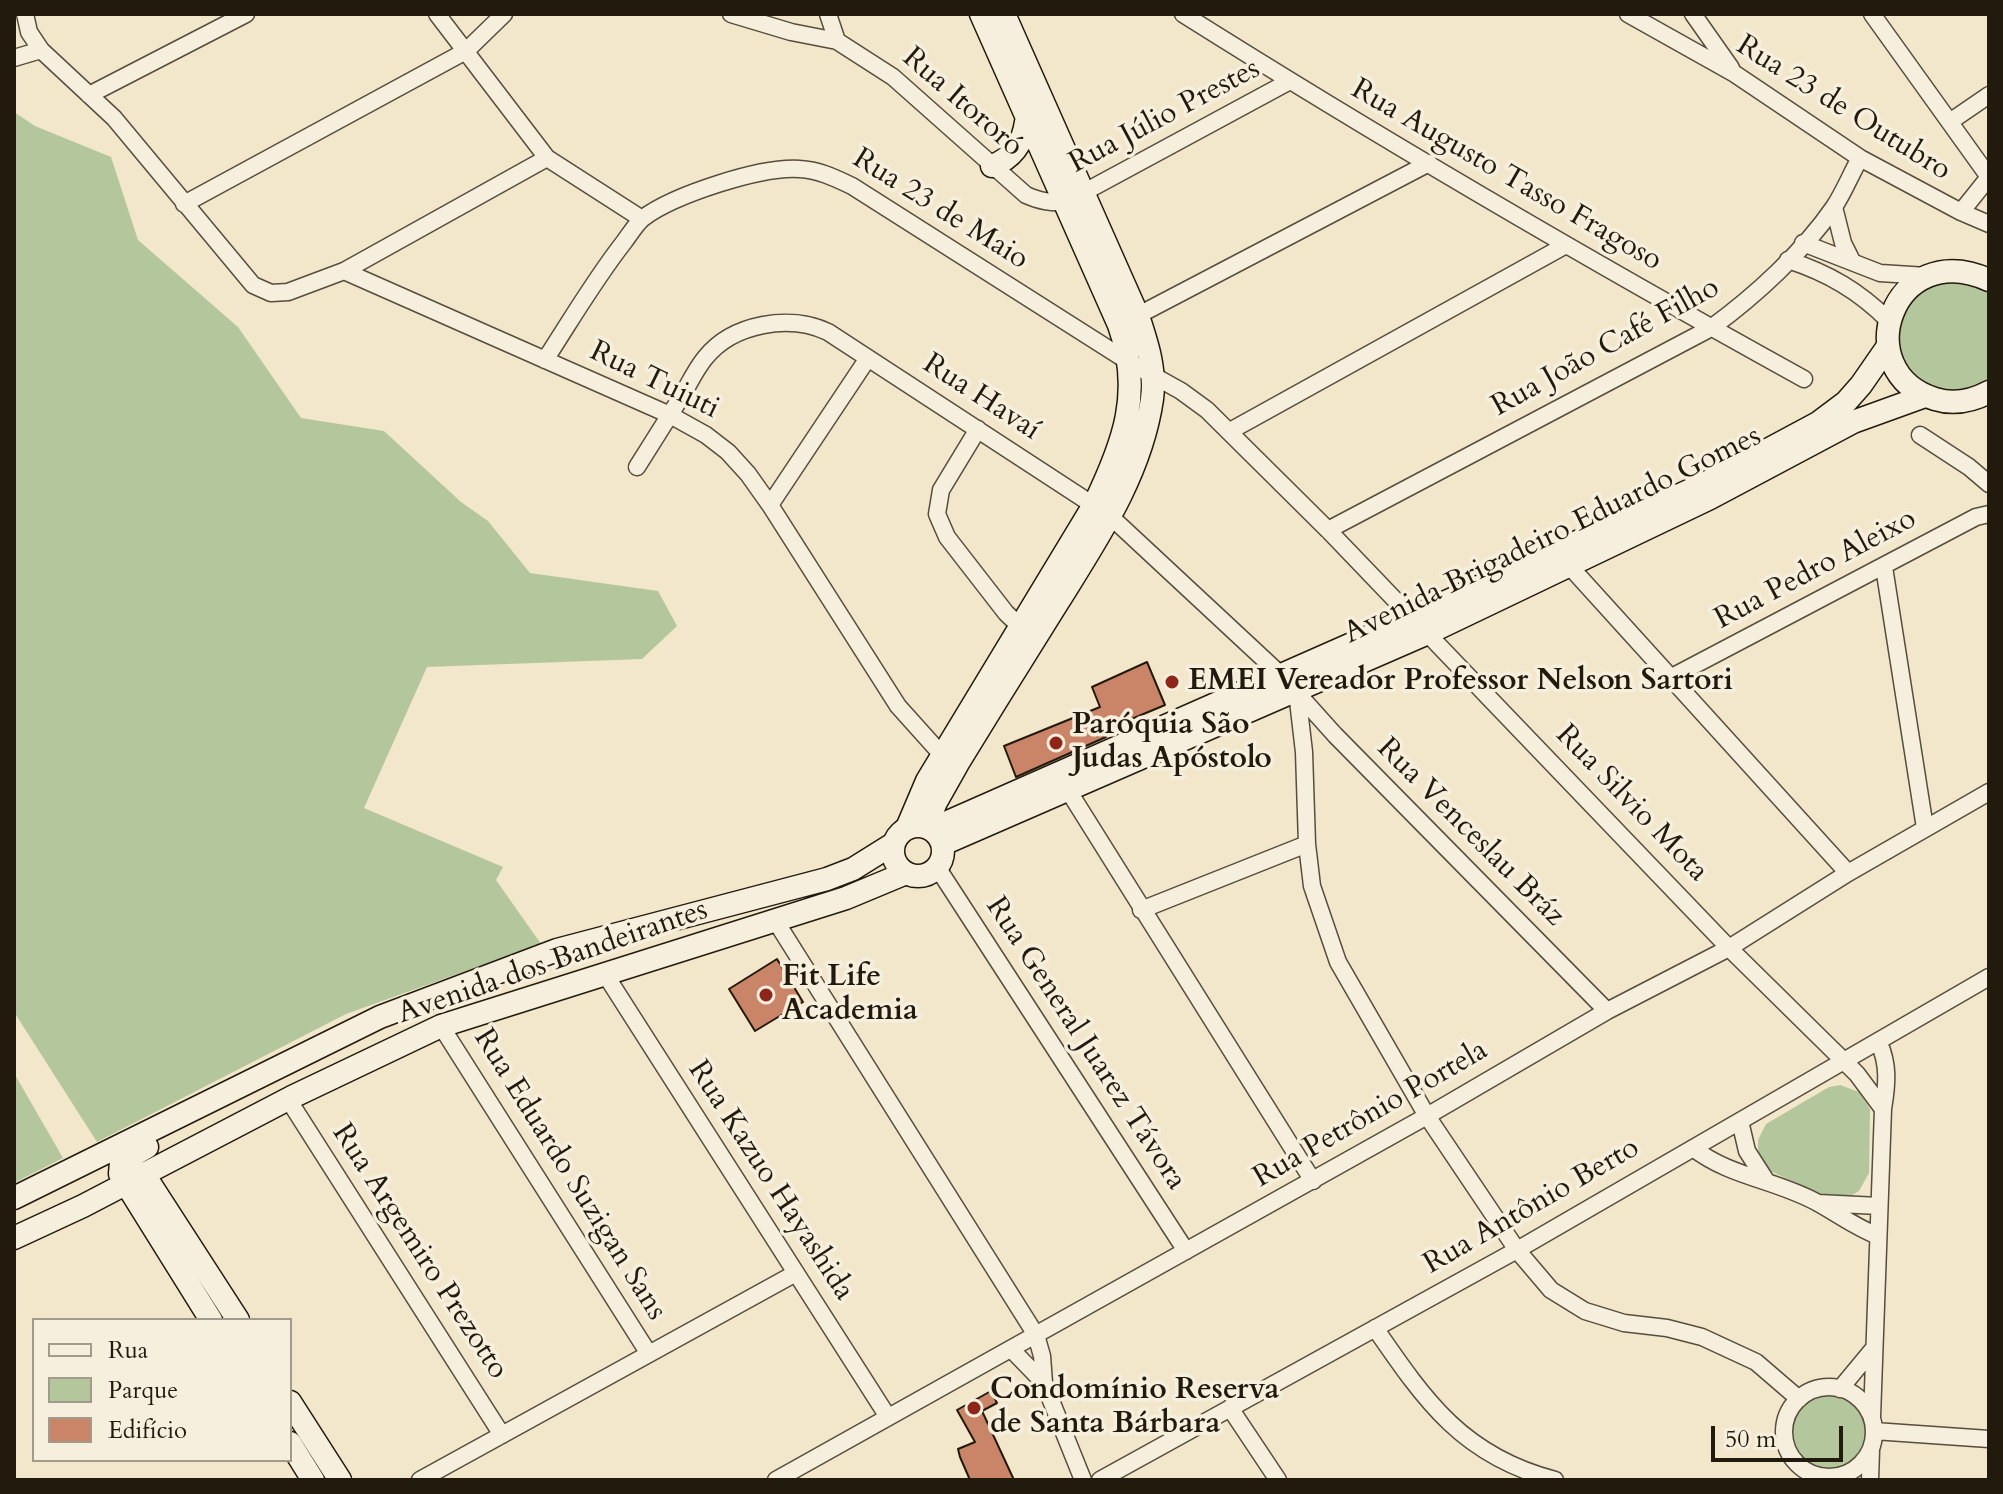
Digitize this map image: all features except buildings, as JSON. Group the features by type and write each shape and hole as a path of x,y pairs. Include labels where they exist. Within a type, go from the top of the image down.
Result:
{"main road":[{"path":"981,14 1026,122 1075,197"},
{"path":"906,873 894,861 920,834 1028,634 1102,510 1133,468 1152,398 1153,374 1148,345 1128,320 1075,197 1004,14"},
{"path":"992,166 1006,160 1017,149 1026,122"},
{"path":"1989,280 1968,272 1946,271 1927,276 1903,294 1889,321 1888,346 1899,374 1925,396 1959,402 1989,392"},
{"path":"1102,510 1127,423 1130,389 1128,320"},
{"name":"Avenida Brigadeiro Eduardo Gomes","path":"1564,560 1818,423 1846,402 1878,364 1888,346"},
{"name":"Avenida Brigadeiro Eduardo Gomes","path":"920,834 1063,782 1710,498 1853,422 1925,396"},
{"path":"937,867 941,860 920,834 927,781 1028,634"},
{"name":"Avenida dos Bandeirantes","path":"14,1198 380,1017 557,950 827,879 920,834"},
{"name":"Avenida dos Bandeirantes","path":"14,1238 288,1099 441,1026 846,898 906,873 922,876 937,867"},
{"path":"237,1318 134,1178 119,1167 125,1158 209,1114 249,1083"},
{"path":"134,1178 210,1318"},
{"path":"292,1405 340,1480"},
{"path":"292,1446 313,1480"}],"street":[{"path":"25,14 29,32 41,50 114,118 253,285 271,293 288,292 344,271 547,158"},
{"path":"89,95 246,14"},
{"path":"437,14 547,158 642,219"},
{"path":"184,204 466,51 504,14"},
{"name":"Rua Itororó","path":"731,14 791,32 837,41 893,77 1026,195 1040,201 1075,197"},
{"path":"828,14 837,41"},
{"name":"Rua Augusto Tasso Fragoso","path":"1183,14 1566,245 1804,379"},
{"path":"1693,14 1735,74"},
{"path":"1872,14 1989,177 1961,212"},
{"name":"Rua 23 de Outubro","path":"1633,15 1735,74 1860,158 1989,224"},
{"path":"14,58 41,50"},
{"name":"Rua Júlio Prestes","path":"1075,197 1290,81"},
{"path":"1951,121 1989,95"},
{"name":"Rua João Café Filho","path":"1328,530 1711,328 1742,306 1803,243 1834,207 1860,158"},
{"path":"1128,320 1429,163"},
{"name":"Rua 23 de Maio","path":"545,360 613,255 642,219 676,200 746,176 799,169 826,174 852,186 1129,362"},
{"path":"1834,207 1843,243 1852,261"},
{"path":"1803,243 1880,273 1927,276"},
{"path":"1230,431 1566,245"},
{"path":"1788,260 1811,267 1843,283 1889,321"},
{"name":"Rua Tuiuti","path":"344,271 670,415 706,435 728,452 770,505 898,706 942,755"},
{"name":"Rua Havaí","path":"637,467 705,357 722,342 770,323 792,321 811,324 828,332 1102,510 1290,683"},
{"path":"770,505 868,358"},
{"name":"Rua Silvio Mota","path":"1129,362 1207,410 1230,431 1729,948 1857,1074 1883,1109"},
{"path":"978,429 941,490 937,514 947,537 1028,634"},
{"path":"1920,435 1989,484"},
{"name":"Rua Pedro Aleixo","path":"1670,678 1976,517 1989,514"},
{"path":"1564,560 1848,873"},
{"path":"1884,567 1925,828"},
{"path":"1290,683 1304,752 1307,844 1312,886 1338,962 1427,1116 1517,1250 1551,1290 1585,1311 1624,1323 1667,1328 1702,1337 1756,1362 1799,1399"},
{"name":"Rua Venceslau Bráz","path":"1290,683 1335,735 1607,1011"},
{"path":"1304,752 1318,740 1335,735"},
{"path":"1063,782 1313,1181"},
{"name":"Rua Petrônio Portela","path":"776,1480 1313,1181 1607,1011 1729,948 1848,873 1989,792"},
{"path":"1141,910 1307,844"},
{"name":"Rua General Juarez Távora","path":"937,867 1186,1251"},
{"path":"775,920 1036,1335 1042,1356 1044,1383 1083,1480"},
{"name":"Rua Kazuo Hayashida","path":"605,974 888,1417"},
{"name":"Rua Antônio Berto","path":"1100,1480 1517,1250 1989,977"},
{"name":"Rua Eduardo Suzigan Sans","path":"441,1026 649,1354"},
{"path":"1870,1480 1883,1109 1887,1071 1879,1043"},
{"name":"Rua Argemiro Prezotto","path":"288,1099 502,1435"},
{"path":"1740,1121 1747,1151 1765,1179"},
{"path":"1693,1148 1722,1167 1765,1179 1818,1203 1840,1219 1878,1236"},
{"path":"1818,1203 1879,1206"},
{"path":"420,1480 796,1273"},
{"path":"1375,1328 1420,1393 1467,1439 1523,1471 1555,1480"},
{"path":"1840,1389 1874,1348"},
{"path":"1011,1349 1044,1383"},
{"path":"1871,1449 1863,1462 1841,1478 1821,1477 1805,1471 1790,1456 1784,1436 1787,1415 1799,1399 1818,1388 1840,1389 1860,1399 1873,1424"},
{"path":"1230,1408 1278,1480"},
{"path":"1873,1424 1989,1439"},
{"path":"1789,1480 1805,1471"}],"green space":[{"path":"14,112 35,126 111,157 138,240 238,327 301,418 384,431 461,502 488,521 530,573 658,591 677,626 642,659 427,667 364,808 503,867 496,880 541,944 346,1014 97,1142 14,1012"},
{"path":"1948,281 1983,289 1989,294 1989,378 1962,390 1937,388 1918,377 1904,359 1899,337 1903,314 1919,295"},
{"path":"14,1073 63,1158 14,1183"},
{"path":"1840,1085 1859,1092 1870,1109 1869,1173 1859,1191 1849,1197 1828,1197 1772,1172 1760,1158 1758,1140 1766,1124 1829,1087"},
{"path":"1829,1395 1850,1401 1860,1411 1866,1432 1860,1453 1850,1463 1829,1469 1808,1463 1798,1453 1792,1432 1798,1411 1808,1401"}],"place":[{"name":"EMEI Vereador Professor Nelson Sartori","path":"1172,682"},
{"name":"Paróquia São Judas Apóstolo","path":"1056,743"},
{"name":"Fit Life Academia","path":"766,995"},
{"name":"Condomínio Reserva de Santa Bárbara","path":"974,1408"}]}
